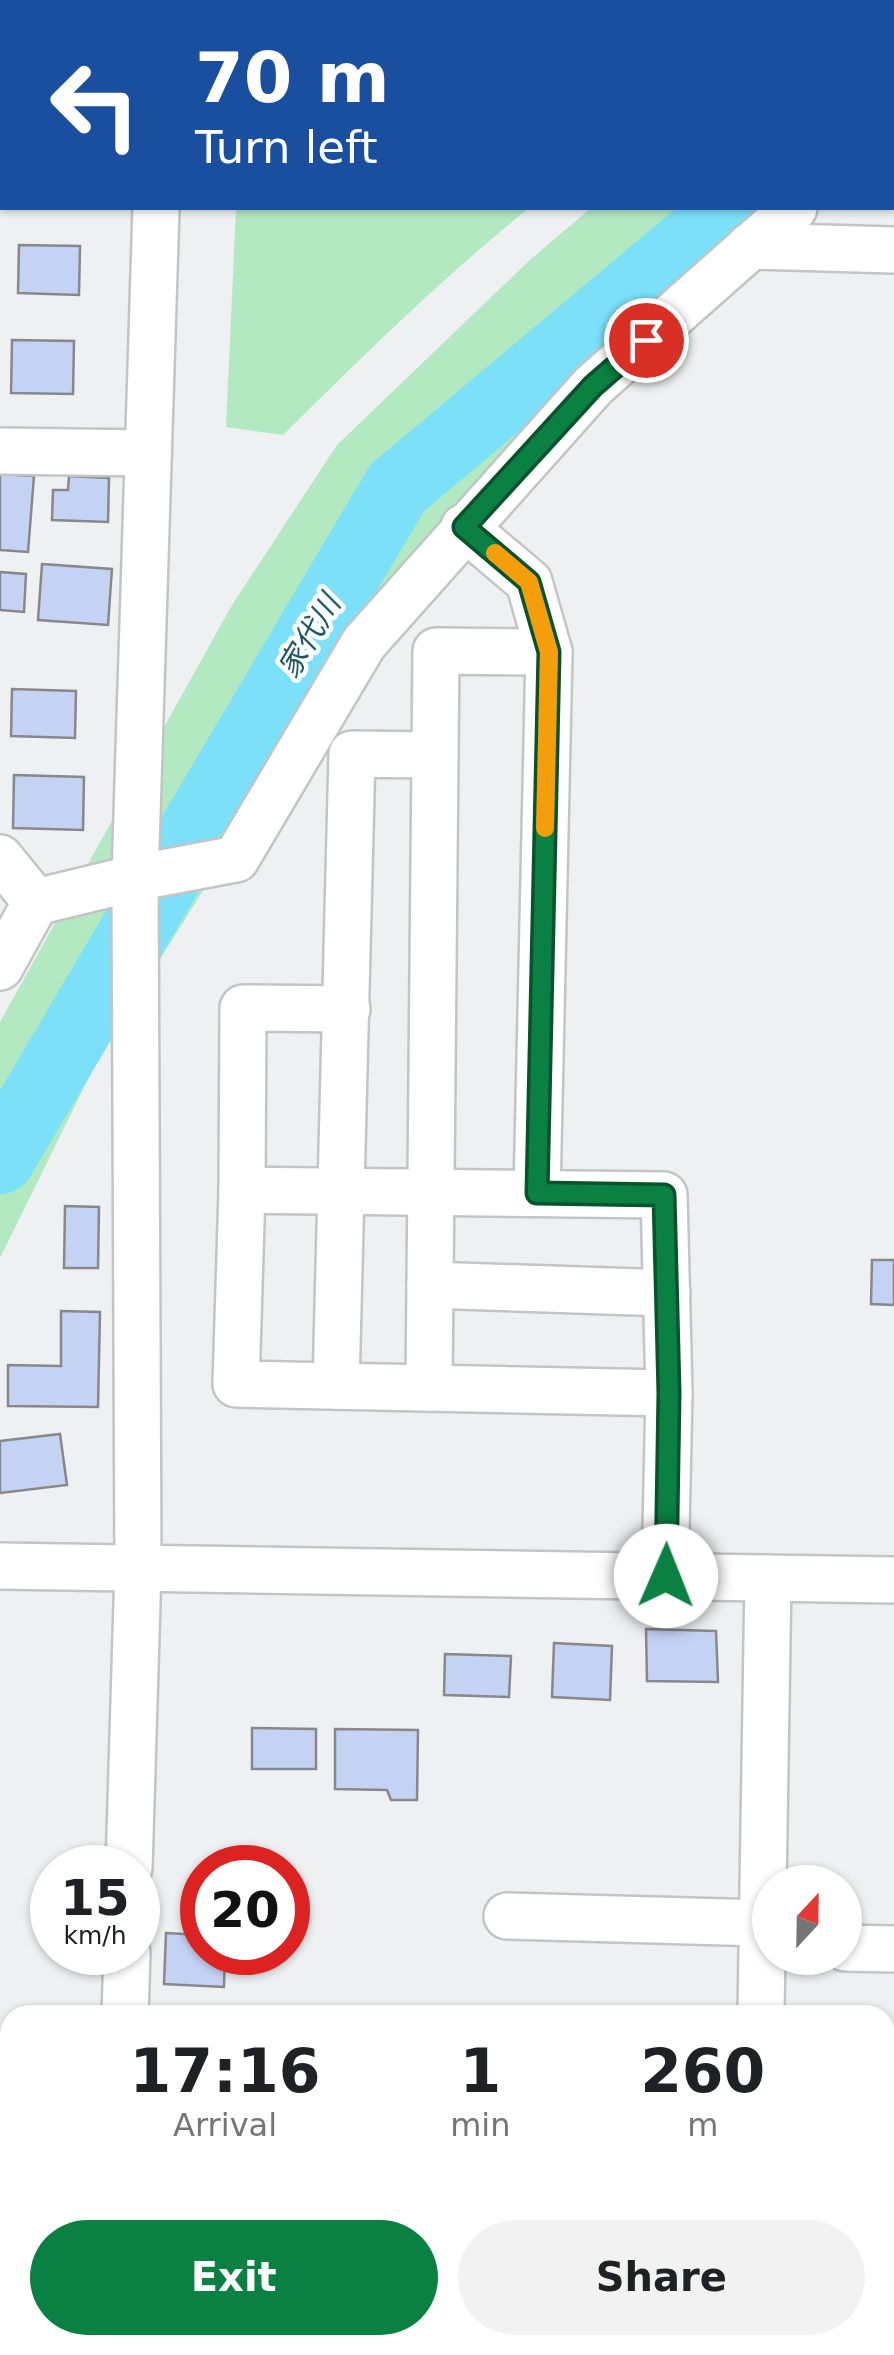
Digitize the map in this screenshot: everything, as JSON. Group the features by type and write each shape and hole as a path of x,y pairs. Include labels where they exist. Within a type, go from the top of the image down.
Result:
{"street":[{"path":"131,1845 138,1569 135,878 156,210"},
{"path":"0,967 36,902 236,859 364,643 593,386 792,210"},
{"path":"750,246 894,250"},
{"path":"0,452 148,454"},
{"path":"464,527 529,582 549,652 537,1193"},
{"path":"429,1388 436,651 549,652"},
{"path":"336,1386 352,754 434,754"},
{"path":"0,858 36,902"},
{"path":"346,1009 243,1008 236,1384 669,1393"},
{"path":"242,1190 664,1195 669,1393 666,1576"},
{"path":"430,1285 666,1293"},
{"path":"0,1566 894,1580"},
{"path":"766,1865 768,1578"},
{"path":"507,1916 752,1937"},
{"path":"862,1948 894,1949"},
{"path":"125,2005 126,1975"},
{"path":"762,2005 763,1975"}],"green space":[{"path":"236,210 527,210 434,290 283,435 226,427"},
{"path":"589,210 798,210 384,602 100,1055 0,1258 0,1022 232,605 337,445 532,258"}],"building":[{"path":"19,245 80,246 79,295 18,293"},
{"path":"12,340 74,341 73,394 11,393"},
{"path":"0,474 34,476 28,552 0,550"},
{"path":"69,476 109,478 108,522 52,520 53,490 68,490"},
{"path":"42,564 112,569 108,625 38,620"},
{"path":"0,572 26,574 24,612 0,610"},
{"path":"12,689 76,691 75,738 11,736"},
{"path":"14,775 84,777 83,830 13,828"},
{"path":"65,1206 99,1207 98,1268 64,1268"},
{"path":"872,1260 894,1260 894,1305 871,1304"},
{"path":"61,1311 100,1312 98,1407 8,1406 8,1365 61,1366"},
{"path":"60,1434 67,1485 0,1493 0,1441"},
{"path":"646,1629 716,1631 718,1682 647,1681"},
{"path":"554,1643 612,1646 610,1700 552,1697"},
{"path":"445,1654 511,1656 509,1697 444,1695"},
{"path":"252,1728 316,1729 316,1769 252,1769"},
{"path":"335,1729 418,1730 417,1800 391,1800 387,1790 335,1789"},
{"path":"166,1933 180,1934 180,1975 224,1975 224,1987 164,1984"}],"waterway":[{"name":"家代川","path":"0,1159 397,488 729,210"}],"slow traffic":[{"path":"495,553 529,582 549,652 545,828"}],"route":[{"path":"646,340 593,386 464,527 529,582 549,652 537,1193 664,1195 669,1393 666,1576"}]}
